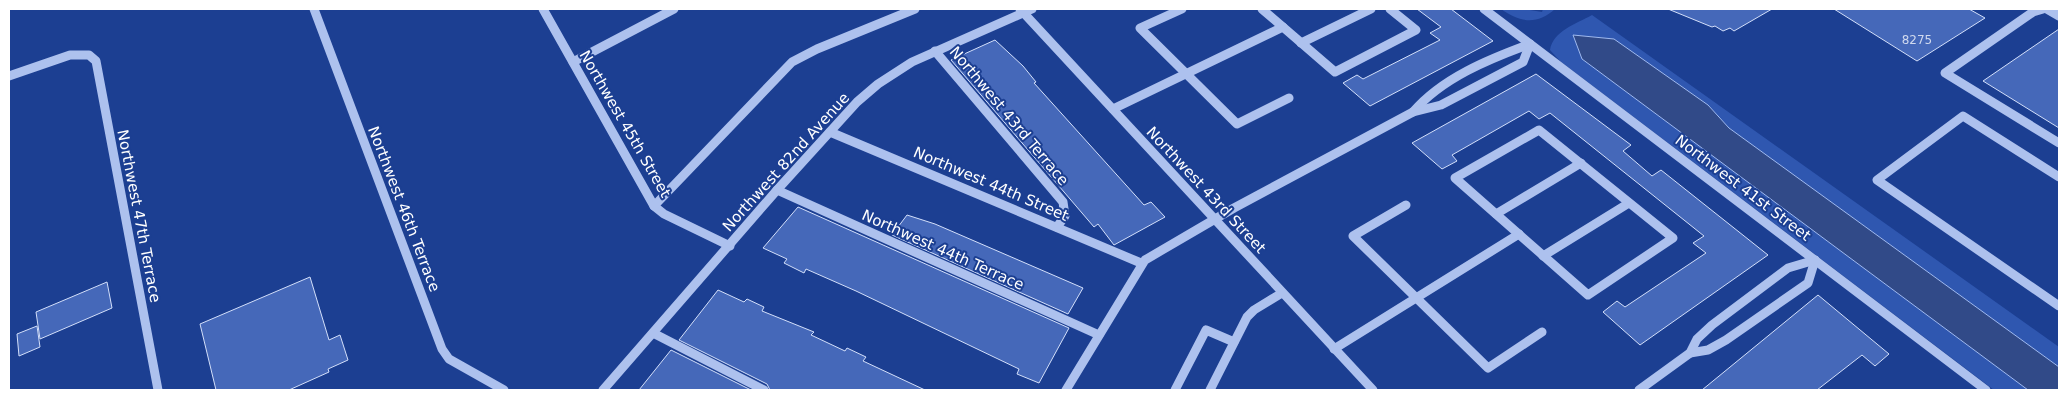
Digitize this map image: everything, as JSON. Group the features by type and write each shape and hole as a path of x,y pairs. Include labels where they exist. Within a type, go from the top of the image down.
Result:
{"street":[{"name":"Northwest 46th Terrace","path":"314,9 442,349 449,359 504,390"},
{"name":"Northwest 45th Street","path":"543,9 654,206 664,214 730,246"},
{"path":"573,62 674,9"},
{"path":"654,206 792,62 817,49 915,9"},
{"name":"Northwest 82nd Avenue","path":"603,390 777,190 857,102 878,84 912,62 1022,11 1032,9"},
{"path":"1182,9 1140,28 1237,124 1289,98"},
{"path":"1301,43 1371,9"},
{"path":"1267,10 1283,27 1335,72 1416,30 1390,9"},
{"name":"Northwest 41st Street","path":"1484,9 1986,390"},
{"path":"2059,16 2045,9 2033,12 1945,73 2059,143"},
{"name":"Northwest 43rd Street","path":"1022,11 1373,390"},
{"path":"1113,109 1283,27"},
{"path":"1413,112 1419,103 1447,85 1508,51 1530,44"},
{"path":"1066,390 1141,263 1215,219 1413,112 1428,110 1442,105 1522,62 1530,44"},
{"name":"Northwest 43rd Terrace","path":"935,50 1063,202 1066,212 1057,227"},
{"name":"Northwest 47th Terrace","path":"9,76 70,55 84,54 92,56 97,64 158,390"},
{"path":"2059,177 1963,116 1877,180 2059,306"},
{"path":"1539,130 1581,163 1674,238 1588,295 1455,178 1539,130"},
{"name":"Northwest 44th Street","path":"830,132 1141,263"},
{"path":"1496,214 1581,163"},
{"name":"Northwest 44th Terrace","path":"777,190 1099,335"},
{"path":"1543,256 1629,203"},
{"path":"1406,205 1353,236 1488,368 1542,332"},
{"path":"1334,349 1519,234"},
{"path":"1690,353 1697,339 1712,325 1780,273 1788,268 1815,260"},
{"path":"1639,390 1690,353 1708,350 1726,340 1808,283 1815,260"},
{"path":"1210,390 1250,314 1282,293"},
{"path":"1175,390 1206,330 1234,342"},
{"path":"653,334 764,390"}],"shaded area":[{"path":"1501,9 1524,9 1542,12 1543,9 1555,9 1542,18 1529,20 1515,17"},
{"path":"1592,15 2059,347 2059,367 1729,128 1708,105 1614,39 1573,35 1582,59 2028,390 1994,390 1560,61 1550,50 1552,43 1560,33"},
{"path":"1573,35 1614,39 1708,105 1729,128 2059,367 2059,390 2028,390 1582,59"}],"building":[{"path":"1417,9 1451,9 1493,41 1370,106 1343,83 1357,75 1363,79 1440,40 1430,33 1441,27"},
{"path":"1668,9 1772,9 1734,31 1730,28 1723,31 1715,26 1712,27"},
{"path":"1834,9 1969,9 1985,18 1917,61"},
{"path":"2059,29 2059,128 1983,81"},
{"path":"995,40 1023,66 1036,82 1034,83 1144,205 1151,202 1165,217 1114,245 1098,224 1094,227 951,60"},
{"path":"1536,74 1631,145 1623,151 1652,176 1661,170 1768,255 1640,345 1603,312 1617,301 1625,307 1706,253 1693,243 1704,236 1550,113 1539,119 1529,111 1452,155 1457,161 1442,169 1412,143"},
{"path":"798,207 1069,328 1039,383 1017,374 1019,369 856,291 806,269 804,273 784,263 787,259 763,248"},
{"path":"907,215 935,224 1083,288 1068,314 892,235"},
{"path":"310,277 329,340 340,335 348,360 328,369 329,372 289,390 216,390 200,324"},
{"path":"107,282 112,308 40,339 36,312"},
{"path":"718,290 744,302 747,299 764,307 762,311 814,332 811,335 845,351 847,348 866,357 863,361 925,390 770,390 767,384 679,340"},
{"path":"1818,295 1889,354 1875,366 1862,355 1817,390 1702,390"},
{"path":"37,326 40,347 19,356 17,334"},
{"path":"671,350 751,390 639,390"}]}
